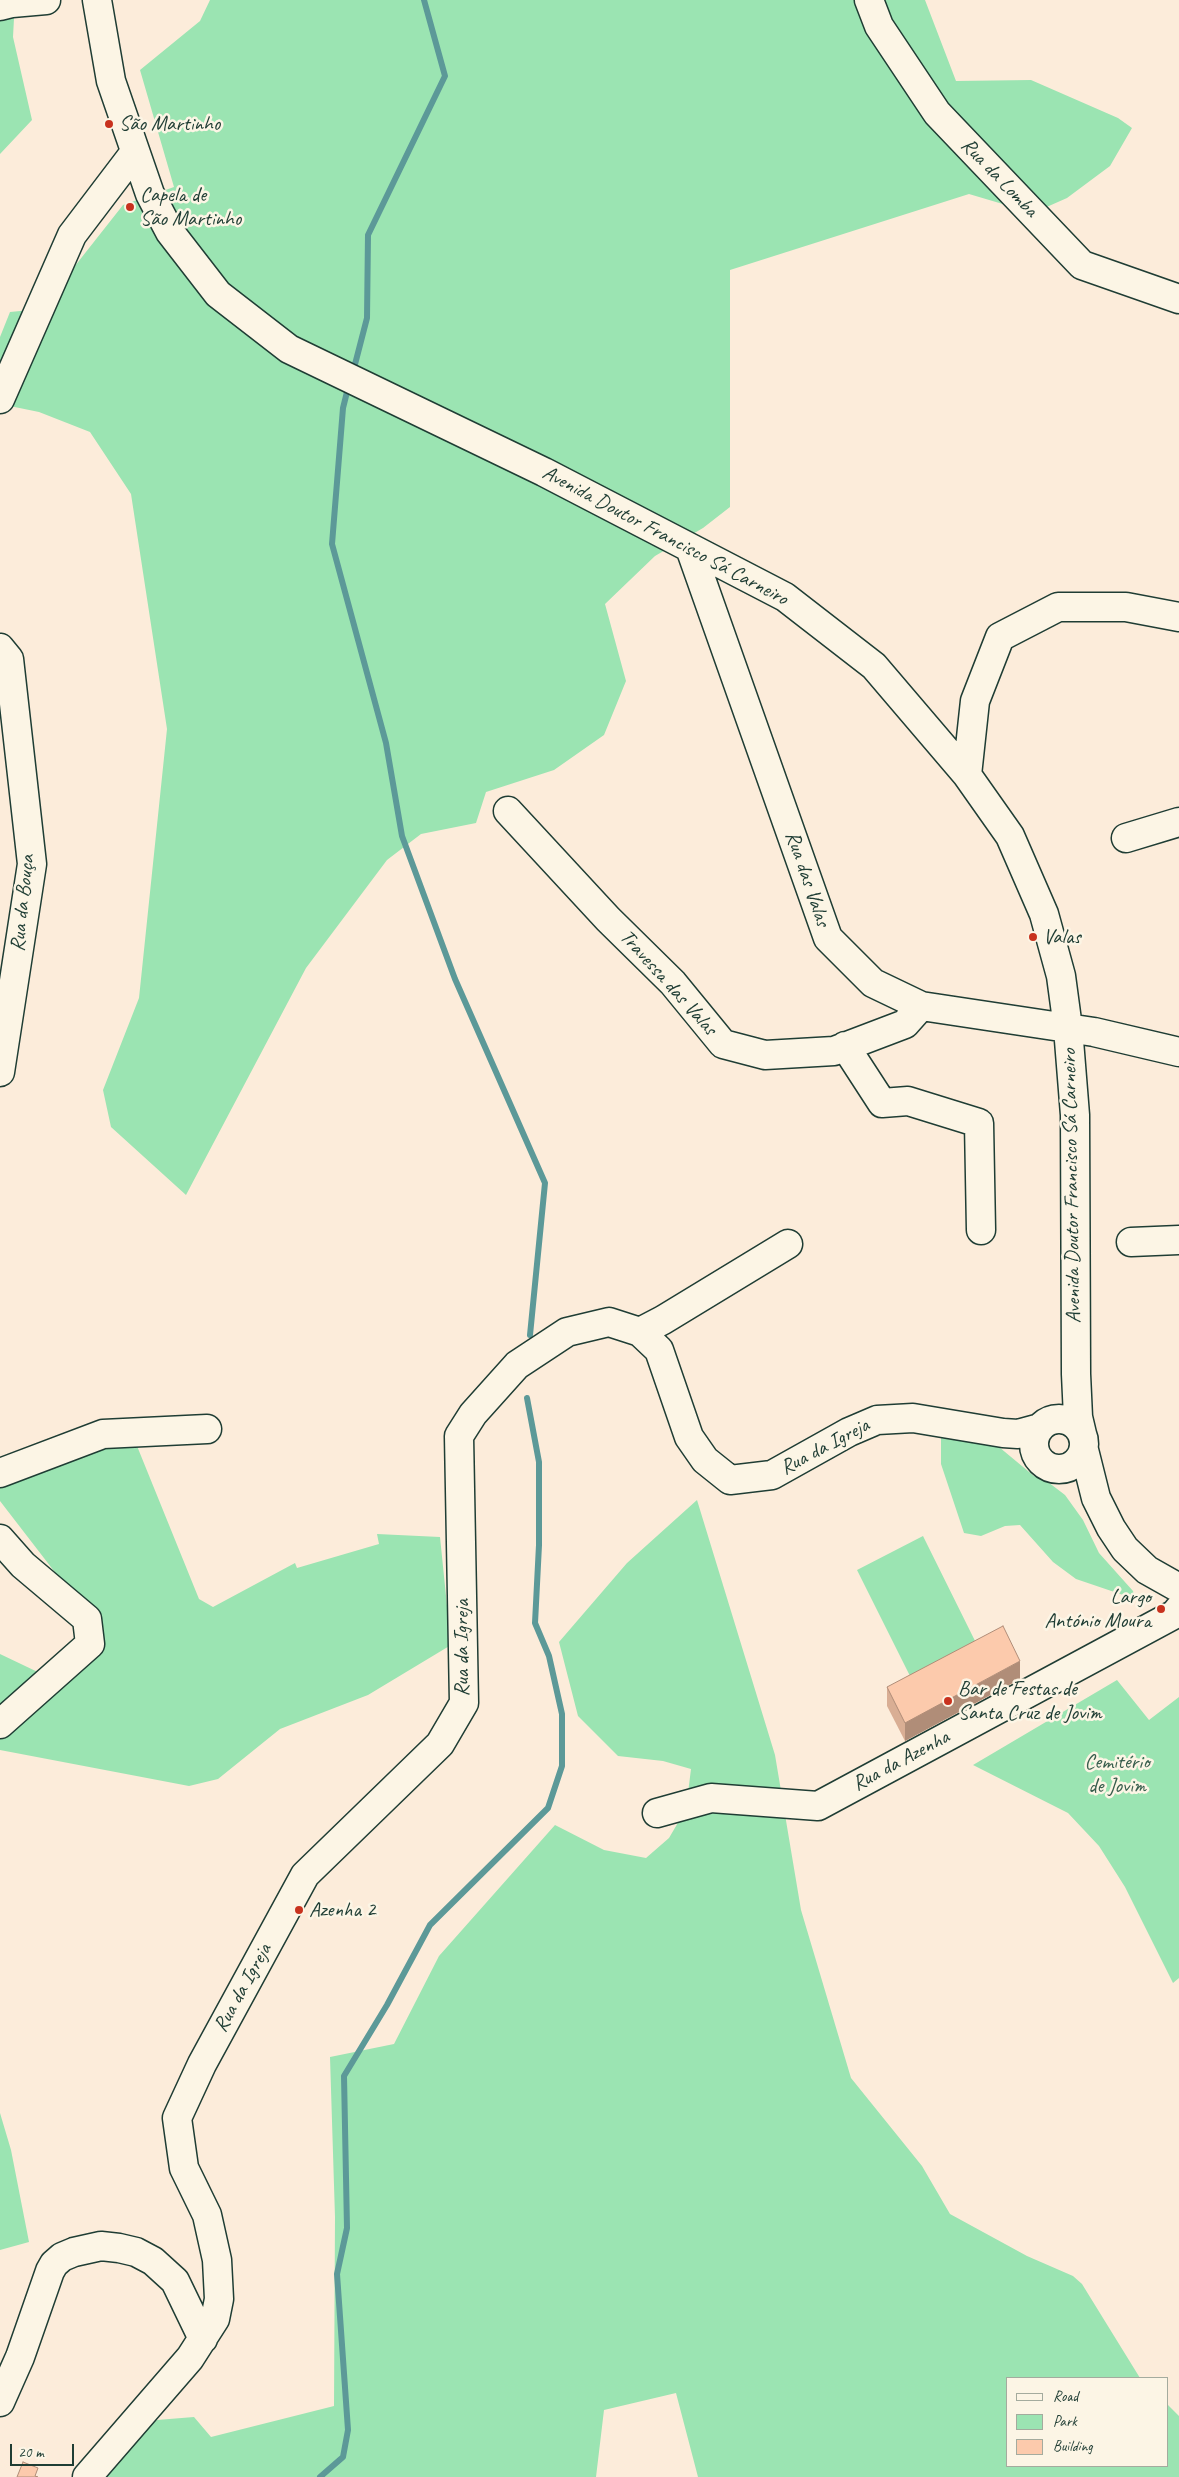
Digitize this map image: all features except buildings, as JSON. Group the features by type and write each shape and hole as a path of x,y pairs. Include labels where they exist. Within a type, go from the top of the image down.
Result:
{"street":[{"path":"0,6 46,0"},
{"name":"Avenida Doutor Francisco Sá Carneiro","path":"97,0 111,81 150,194 170,232 218,294 289,349 544,472 785,597 874,666 967,775 1010,836 1044,914 1060,976 1068,1028 1075,1115 1076,1374 1078,1417 1090,1480 1101,1510"},
{"name":"Rua da Lomba","path":"869,0 879,26 937,113 1082,265 1179,299"},
{"path":"0,399 72,235 134,152"},
{"name":"Rua das Valas","path":"690,548 828,938 873,983 921,1006 1068,1028 1179,1052"},
{"path":"967,775 975,701 1000,637 1058,607 1126,607 1179,617"},
{"name":"Rua da Bouça","path":"0,648 9,659 32,864 0,1072"},
{"name":"Travessa das Valas","path":"508,811 608,919 673,983 723,1044 765,1056 834,1051 905,1024 921,1006"},
{"path":"1126,838 1179,822"},
{"path":"846,1046 882,1103 908,1101 979,1124 981,1230"},
{"path":"1131,1242 1179,1240"},
{"path":"640,1332 788,1244"},
{"name":"Rua da Igreja","path":"87,2477 203,2339 215,2319 219,2299 217,2260 208,2215 184,2168 176,2118 202,2064 305,1875 440,1744 464,1703 459,1436 473,1414 517,1365 567,1332 609,1322 640,1332 659,1350 689,1437 705,1460 730,1480 772,1475 849,1432 877,1420 913,1418 985,1431 1018,1434 1048,1424"},
{"name":"Avenida Doutor Francisco Sá Carneiro","path":"1048,1424 1067,1411 1072,1403 1076,1374"},
{"path":"1071,1422 1083,1441 1076,1463 1061,1470 1046,1464 1034,1443 1048,1424 1071,1422"},
{"path":"0,1473 103,1434 207,1429"},
{"name":"Rua da Igreja","path":"985,1431 1015,1442 1076,1485 1101,1510"},
{"path":"1101,1510 1120,1542 1135,1559 1147,1570 1179,1588"},
{"path":"0,1539 23,1565 87,1619 90,1644 0,1724"},
{"name":"Rua da Azenha","path":"657,1813 711,1798 818,1806 1178,1614"},
{"path":"0,2402 20,2357 50,2271 54,2264 62,2257 74,2252 101,2246 119,2248 136,2252 153,2261 175,2281 203,2339"}],"green space":[{"path":"0,0 15,0 13,37 32,120 0,154"},
{"path":"210,0 925,0 956,81 1031,80 1118,118 1132,128 1110,166 1067,198 1033,213 969,194 730,270 730,507 703,528 655,556 605,604 626,681 604,735 554,770 486,792 476,823 421,834 387,860 306,968 186,1195 111,1127 103,1090 139,998 167,729 131,494 90,432 39,412 0,404 0,337 10,312 41,309 123,205 174,187 140,70 200,21"},
{"path":"941,1438 999,1447 1034,1476 1048,1482 1065,1495 1083,1520 1099,1553 1133,1591 1135,1599 1076,1579 1053,1562 1020,1525 1005,1526 981,1536 964,1533 941,1464"},
{"path":"137,1446 199,1599 213,1607 295,1563 297,1568 379,1544 377,1534 440,1537 451,1645 368,1695 280,1729 218,1779 189,1786 0,1750 0,1654 44,1675 91,1619 0,1501 0,1479 85,1451"},
{"path":"697,1500 775,1755 801,1910 851,2078 922,2166 950,2214 1027,2256 1073,2276 1082,2284 1139,2377 1006,2377 1006,2467 1169,2467 1169,2406 1179,2416 1179,2477 698,2477 676,2393 604,2410 596,2477 100,2477 112,2458 157,2420 194,2417 211,2437 334,2406 335,2217 330,2057 394,2044 439,1956 555,1825 604,1850 646,1858 669,1838 686,1809 691,1769 663,1761 618,1756 578,1716 559,1642 627,1563"},
{"path":"923,1536 981,1653 915,1686 857,1570"},
{"name":"Cemitério de Jovim","path":"1117,1680 1149,1720 1179,1697 1179,1978 1173,1983 1125,1887 1099,1846 1068,1813 973,1765"},
{"path":"0,2113 11,2150 29,2242 0,2250"}],"waterway":[{"path":"353,372 367,318 368,235 445,76 424,0"},
{"path":"349,384 343,408 332,544 386,743 402,836 455,979 545,1183 530,1335"},
{"path":"320,2477 343,2457 348,2430 337,2274 347,2228 344,2076 387,2005 430,1925 548,1808 562,1766 562,1714 549,1656 535,1623 539,1545 539,1462 527,1398"}],"place":[{"name":"São Martinho","path":"109,124"},
{"name":"Capela de São Martinho","path":"130,207"},
{"name":"Valas","path":"1033,937"},
{"name":"Largo António Moura","path":"1161,1609"},
{"name":"Bar de Festas de Santa Cruz de Jovim","path":"948,1701"},
{"name":"Azenha 2","path":"299,1910"}]}
